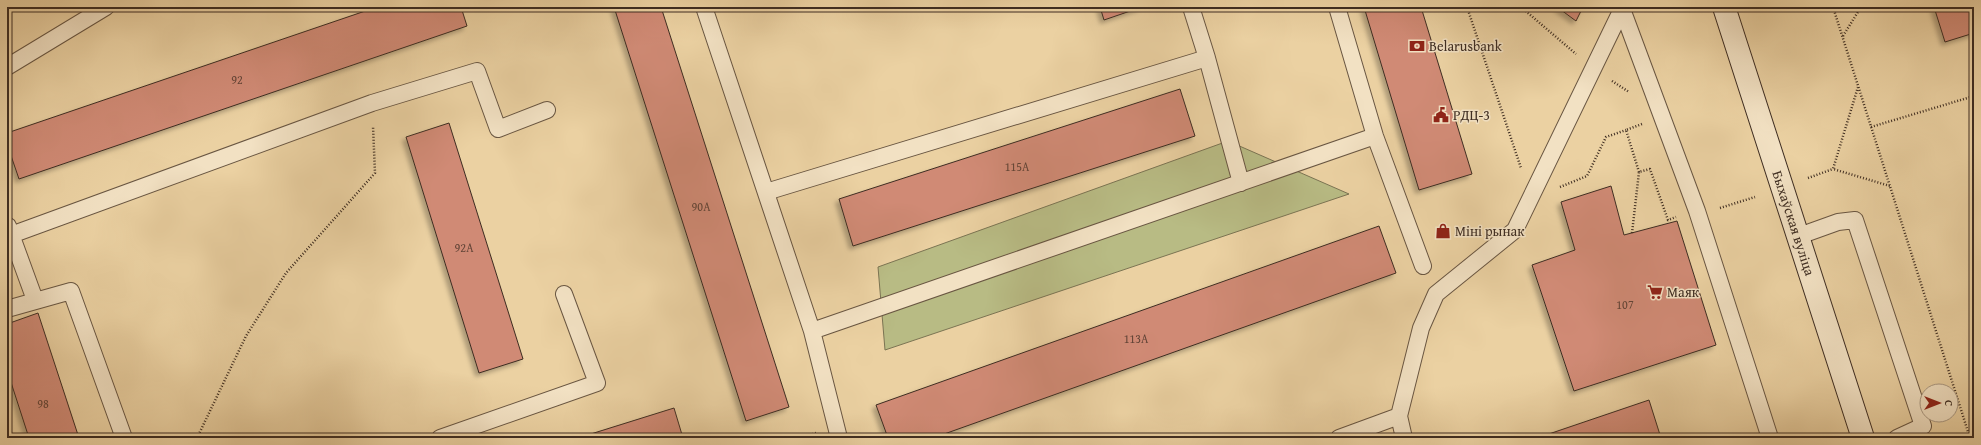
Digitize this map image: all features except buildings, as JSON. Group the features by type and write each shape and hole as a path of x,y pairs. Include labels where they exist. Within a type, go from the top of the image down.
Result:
{"main road":[{"name":"Быхаўская вуліца","path":"1724,7 1863,438"}],"lane":[{"path":"7,67 106,7"},
{"path":"704,7 812,331 839,438"},
{"path":"1191,7 1207,58 1241,182"},
{"path":"1337,7 1375,136 1423,266"},
{"path":"1404,438 1399,416 1421,328 1436,294 1515,230 1622,8"},
{"path":"1622,8 1696,211 1770,438"},
{"path":"766,192 1207,58"},
{"path":"35,300 9,230 372,103 478,71 498,129 547,110"},
{"path":"812,331 1375,136"},
{"path":"1799,236 1838,222 1855,220 1923,426 1897,438"},
{"path":"7,309 71,291 124,438"},
{"path":"440,438 597,383 564,294"},
{"path":"1339,438 1399,416"}],"path":[{"path":"1467,7 1531,198"},
{"path":"1833,7 1970,438"},
{"path":"1842,36 1861,7"},
{"path":"1833,169 1858,87"},
{"path":"1871,127 1974,96"},
{"path":"197,438 246,336 286,272 375,173 372,103"},
{"path":"1563,186 1587,176 1606,137 1643,124"},
{"path":"1626,130 1639,172 1632,233"},
{"path":"1639,172 1650,169 1668,220 1679,216"},
{"path":"1808,178 1833,169 1890,186"},
{"path":"1726,206 1756,197"}],"green space":[{"path":"1228,141 1349,194 885,350 878,267"}],"place":[{"name":"Belarusbank","path":"1417,46"},
{"name":"РДЦ-3","path":"1441,115"},
{"name":"Міні рынак","path":"1443,231"},
{"name":"Маяк","path":"1655,292"}]}
